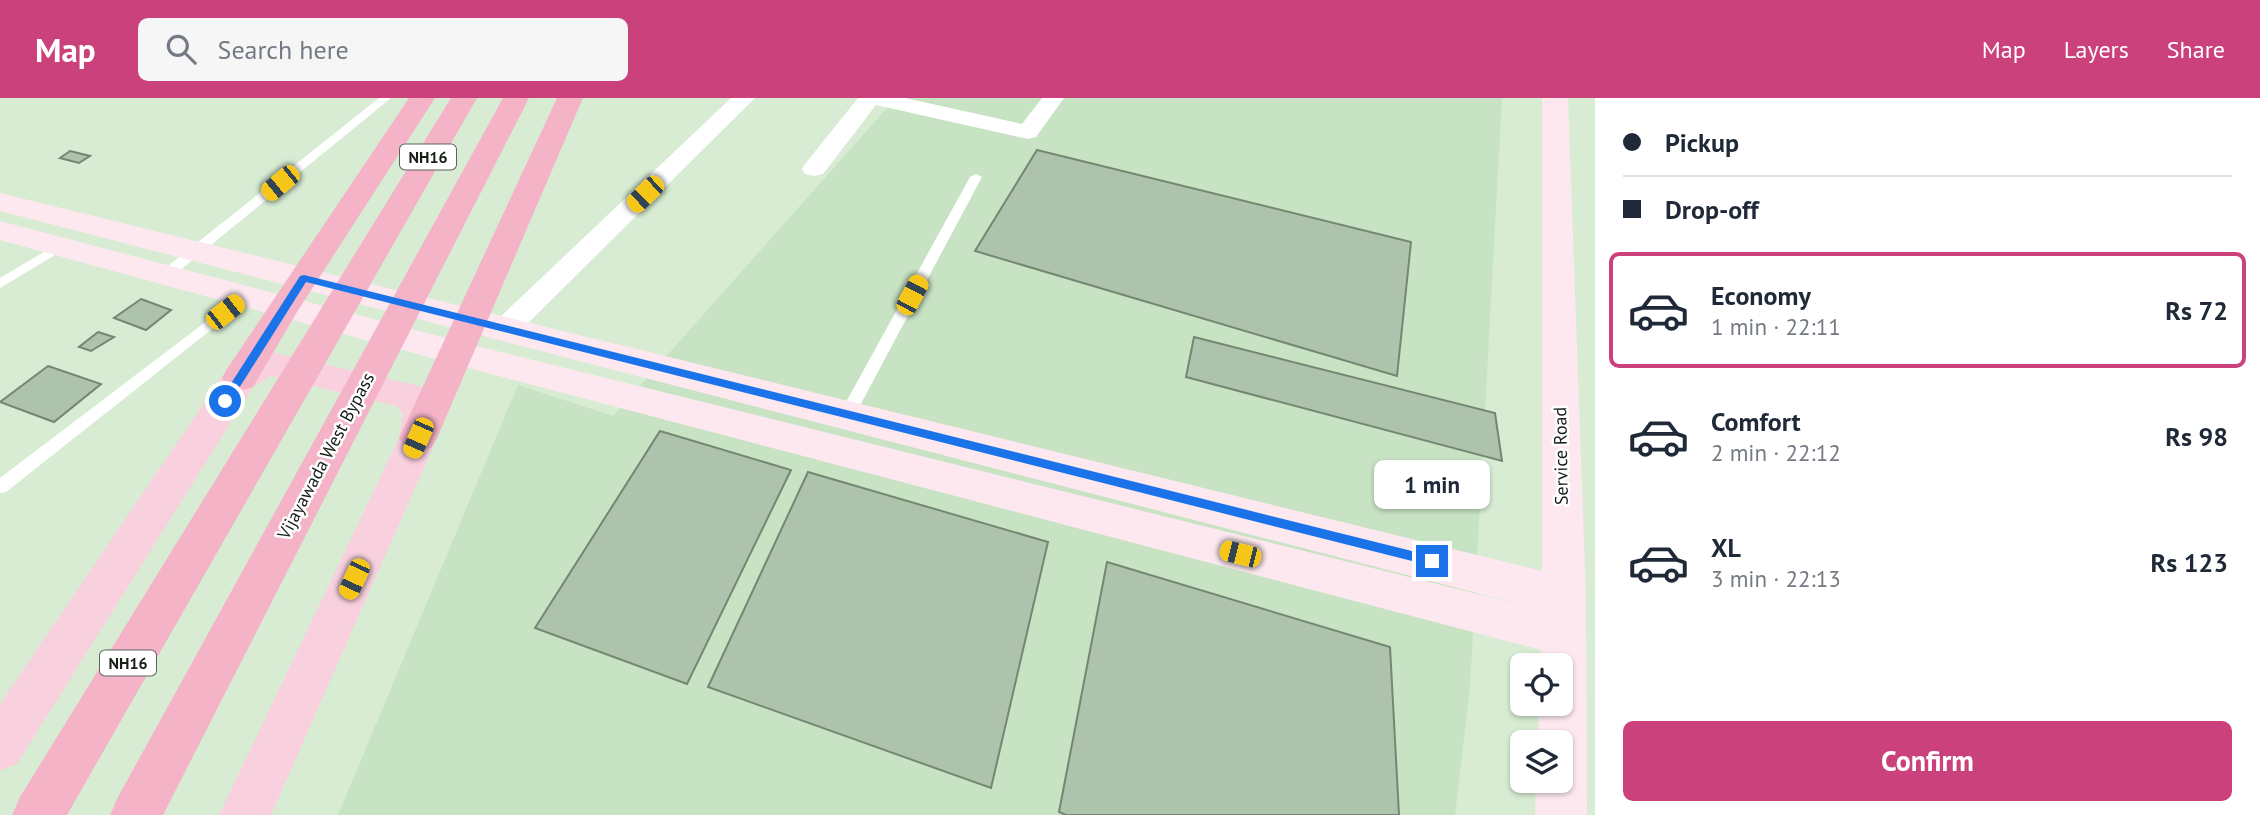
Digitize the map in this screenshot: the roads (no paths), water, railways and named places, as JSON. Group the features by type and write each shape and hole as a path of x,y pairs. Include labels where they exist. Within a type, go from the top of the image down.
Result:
{"highway":[{"path":"240,379 422,98"},
{"name":"NH16","path":"38,815 464,98"},
{"name":"Vijayawada West Bypass","path":"136,815 516,98"},
{"path":"418,438 570,98"}],"main road":[{"path":"0,747 240,379 254,368 271,364 407,395 418,403 421,414 418,438 245,815"}],"street":[{"path":"506,328 744,98"},
{"path":"814,169 873,98 1028,132 1052,98"},
{"name":"Service Road","path":"1555,98 1564,594 1561,815"},
{"path":"0,202 304,278 464,337 1564,636"},
{"path":"0,230 168,273 284,308 464,337 506,328 1564,594"}],"lane":[{"path":"168,273 386,98"},
{"path":"848,413 976,177"},
{"path":"0,284 61,246"},
{"path":"0,487 245,296"}]}
